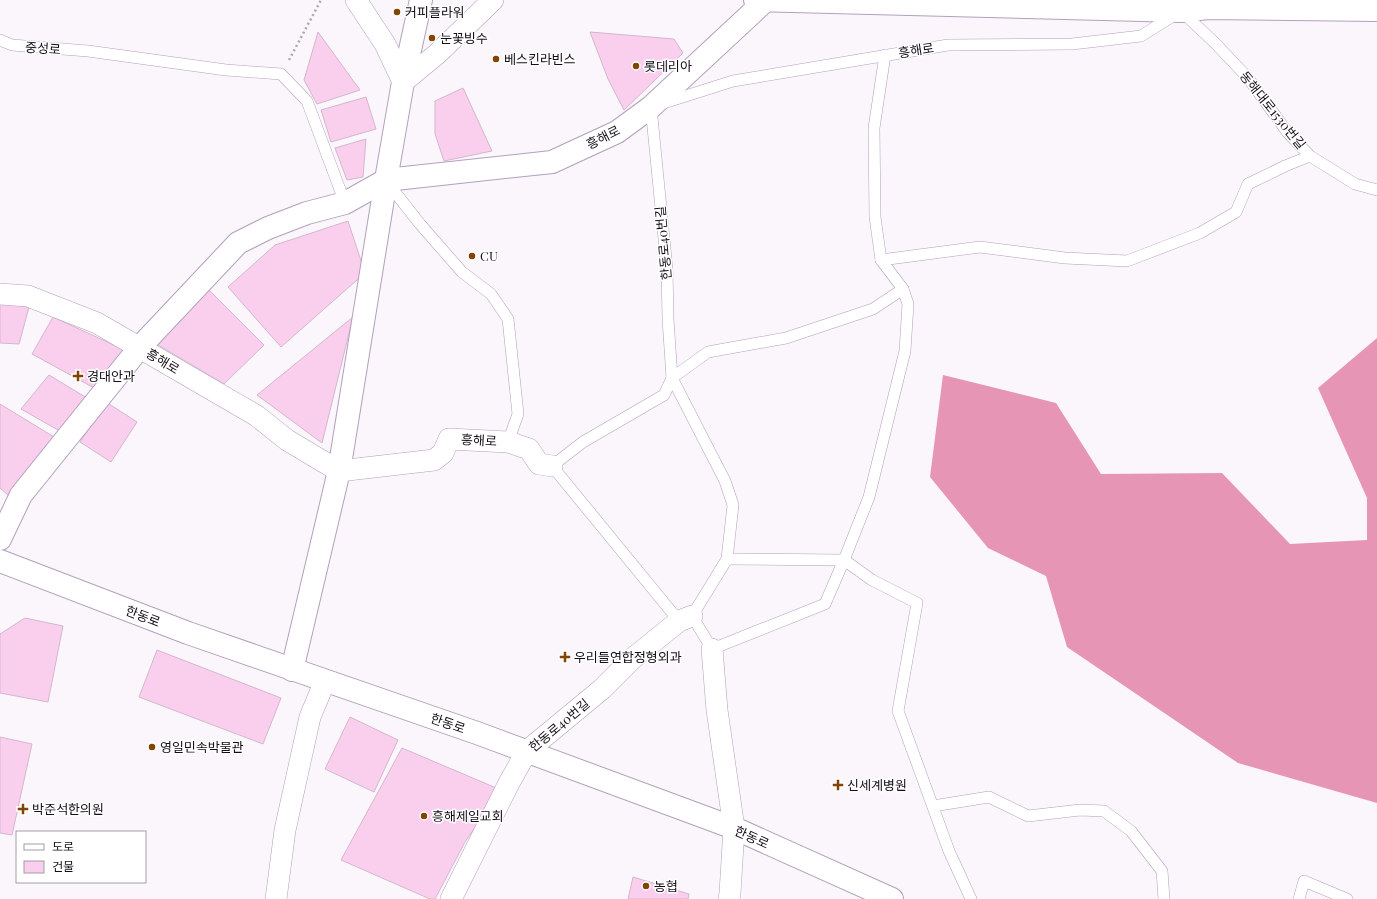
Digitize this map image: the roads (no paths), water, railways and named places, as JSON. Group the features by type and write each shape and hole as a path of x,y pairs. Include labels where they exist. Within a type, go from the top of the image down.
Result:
{"street":[{"path":"356,0 385,44 403,82"},
{"path":"292,670 339,472 403,82 421,0"},
{"path":"403,82 437,54 493,0"},
{"path":"762,0 1181,11 1208,4 1377,10"},
{"name":"흥해로","path":"0,539 21,495 140,347 238,243 268,228 307,213 345,203 386,180 552,162 617,132 651,107 762,0"},
{"name":"흥해로","path":"0,294 28,296 97,323 257,416 287,440 339,472 434,460 443,453 449,439 508,442"},
{"path":"508,442 529,448 539,464 552,466"},
{"name":"한동로","path":"0,561 188,633 527,752 734,828 892,899"},
{"name":"한동로40번길","path":"451,899 499,802 527,752 602,689 632,659 686,618"},
{"path":"712,649 717,710 734,828 729,899"},
{"path":"276,899 285,830 310,717 325,681"}],"lane":[{"name":"흥해로","path":"651,107 733,81 948,45 1072,44 1141,36 1181,11"},
{"name":"동해대로1530번길","path":"1181,11 1215,43 1248,78 1288,133 1310,156 1355,184 1377,190"},
{"name":"중성로","path":"0,40 12,45 88,51 226,70 281,74 307,101 345,203"},
{"path":"885,55 874,128 875,218 881,260 903,289 908,304 905,351 868,497 844,560 825,604 712,649 552,466 583,442 664,395 672,378 708,352 786,338 873,309 903,289"},
{"name":"한동로40번길","path":"651,107 666,269 672,378 725,481 733,505 727,559 686,618"},
{"path":"881,260 980,247 1064,258 1127,261 1200,233 1236,212 1248,184 1310,156"},
{"name":"흥해로","path":"386,180 420,224 462,272 491,294 508,319 518,414 508,442"},
{"path":"727,559 844,560 872,580 917,603 898,711 949,851 971,899"},
{"path":"933,806 990,797 1028,816 1080,810 1104,811 1131,831 1162,871 1164,899"},
{"path":"1298,899 1304,881 1347,899"}],"place":[{"name":"커피플라워","path":"397,12"},
{"name":"눈꽃빙수","path":"432,38"},
{"name":"베스킨라빈스","path":"496,59"},
{"name":"롯데리아","path":"636,66"},
{"name":"CU","path":"472,256"},
{"name":"경대안과","path":"78,376"},
{"name":"우리들연합정형외과","path":"565,657"},
{"name":"영일민속박물관","path":"152,747"},
{"name":"신세계병원","path":"838,785"},
{"name":"박준석한의원","path":"23,809"},
{"name":"흥해제일교회","path":"424,816"},
{"name":"농협","path":"646,886"}]}
